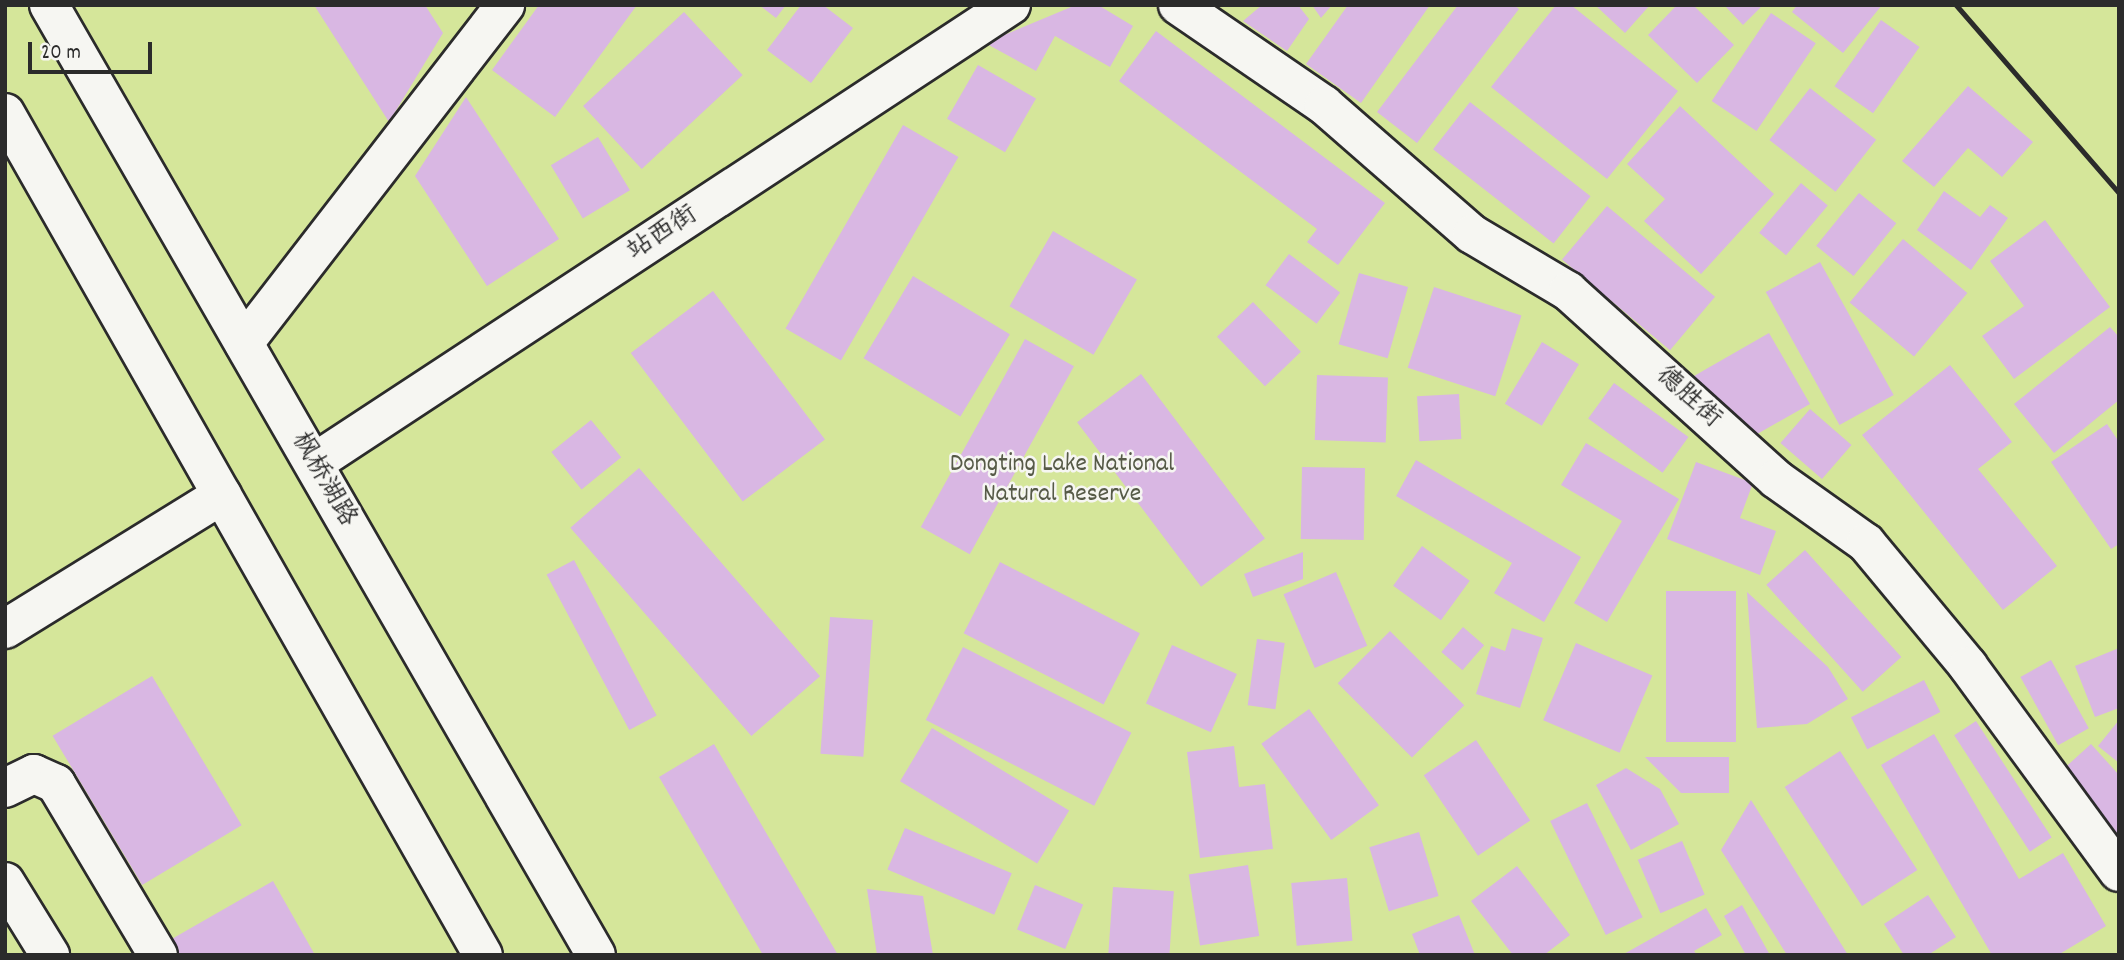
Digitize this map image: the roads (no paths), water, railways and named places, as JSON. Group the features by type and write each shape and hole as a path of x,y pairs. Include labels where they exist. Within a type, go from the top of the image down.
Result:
{"street":[{"name":"枫桥湖路","path":"49,5 596,955"},
{"path":"244,343 505,5"},
{"name":"站西街","path":"314,463 1011,5"},
{"name":"德胜街","path":"1178,5 1324,105 1472,234 1568,291 1776,479 1866,543 1968,666 2119,872"},
{"path":"5,113 483,955"},
{"path":"5,629 222,495"},
{"path":"5,788 34,774 56,784 158,955"},
{"path":"5,882 50,955"}],"railway":[{"path":"1956,5 2119,193"}],"park label":[{"name":"Dongting Lake National Natural Reserve","path":"1062,480"}]}
